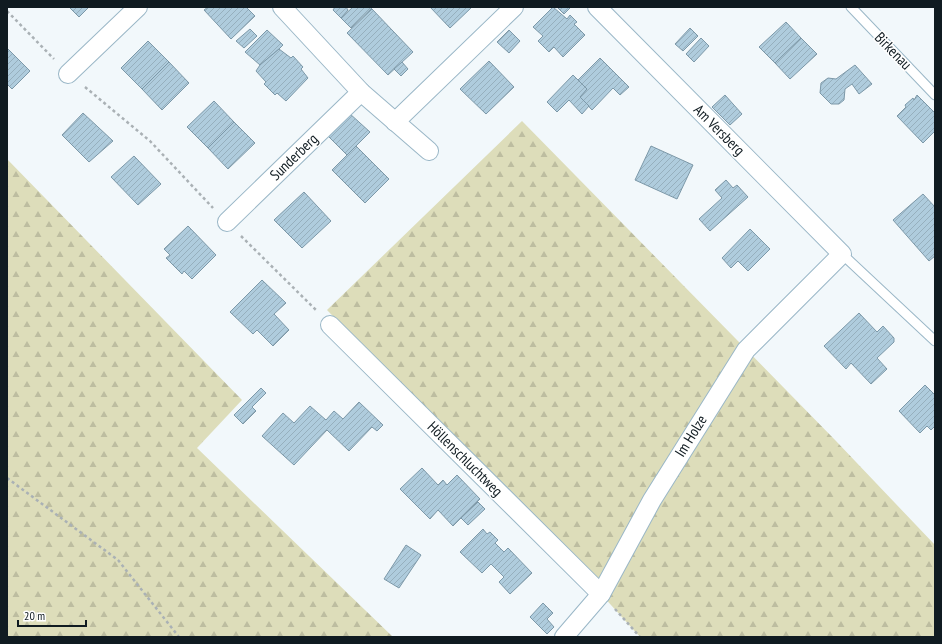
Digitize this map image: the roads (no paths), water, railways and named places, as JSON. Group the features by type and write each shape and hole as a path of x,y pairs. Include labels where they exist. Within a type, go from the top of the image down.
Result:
{"street":[{"path":"68,74 138,7"},
{"path":"282,7 361,92 430,151"},
{"path":"396,122 514,7"},
{"name":"Am Versberg","path":"597,7 842,254"},
{"name":"Sunderberg","path":"227,222 361,92"},
{"name":"Im Holze","path":"564,637 601,594 652,500 746,350 842,254"},
{"name":"Höllenschluchtweg","path":"330,325 601,594"}],"lane":[{"name":"Birkenau","path":"851,7 935,95"},
{"path":"842,254 935,341"}]}
